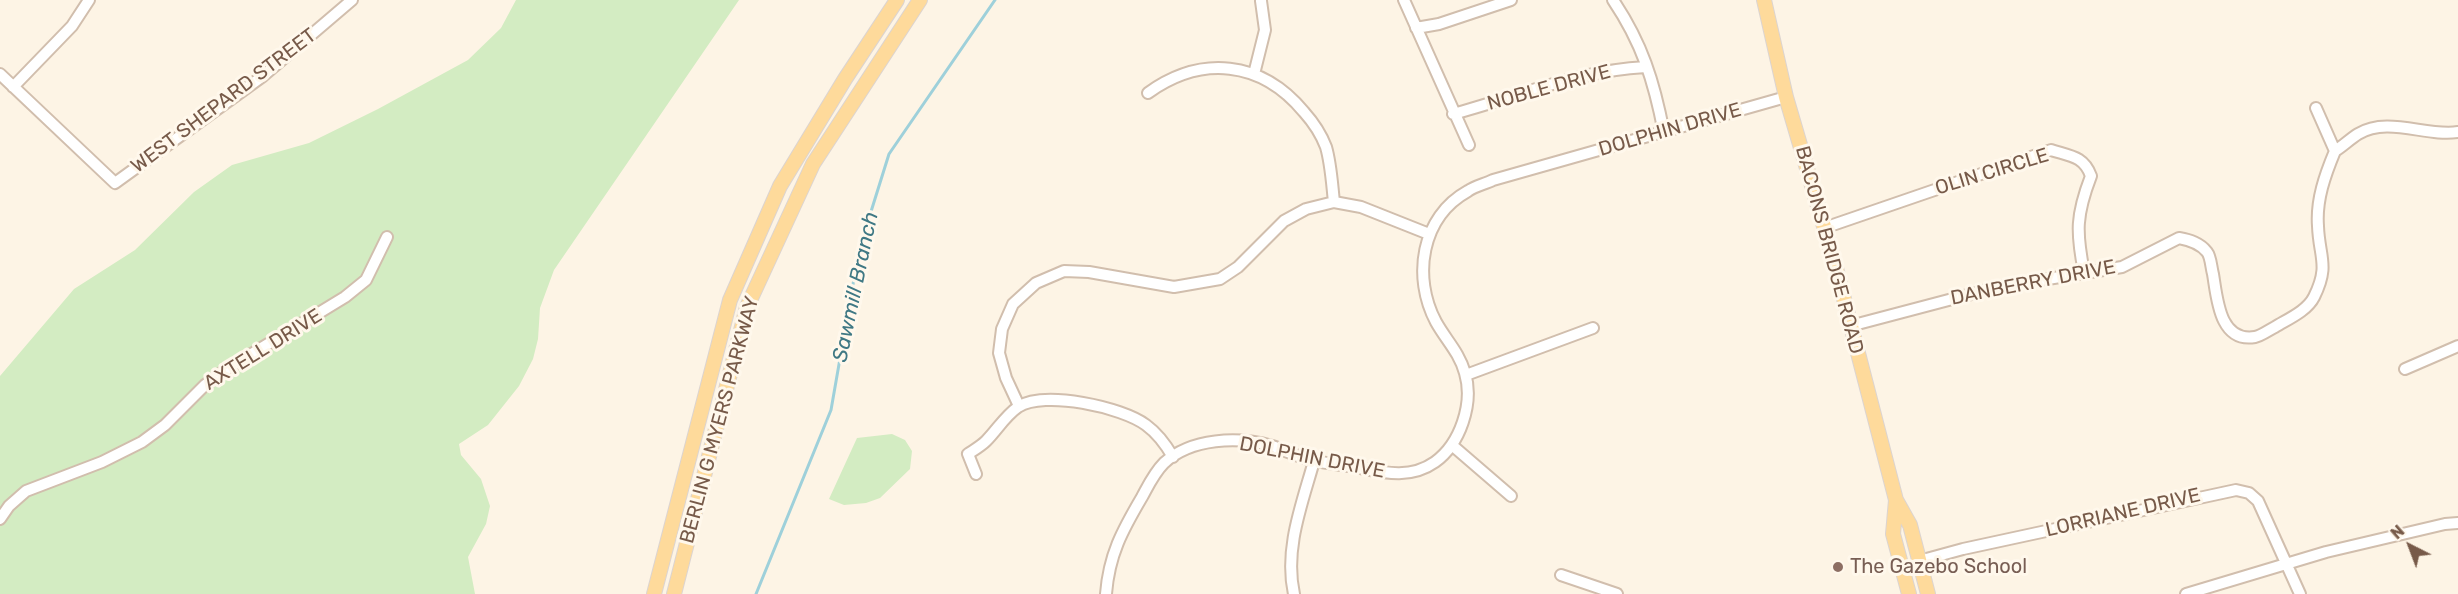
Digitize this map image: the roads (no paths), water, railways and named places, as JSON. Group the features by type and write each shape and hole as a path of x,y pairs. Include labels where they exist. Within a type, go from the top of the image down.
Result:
{"main road":[{"name":"BERLIN G MYERS PARKWAY","path":"654,594 730,300 780,186 845,79 897,0"},
{"name":"BERLIN G MYERS PARKWAY","path":"674,594 747,307 813,164 920,0"},
{"name":"BACONS BRIDGE ROAD","path":"1764,0 1786,97 1824,228 1896,500 1910,525 1928,594"},
{"name":"BACONS BRIDGE ROAD","path":"1896,500 1893,534 1909,594"}],"street":[{"path":"0,74 13,87 72,26 89,0"},
{"name":"WEST SHEPARD STREET","path":"13,87 115,183 263,76 352,0"},
{"path":"1404,0 1453,114 1469,145"},
{"path":"1416,28 1439,24 1510,0"},
{"path":"1613,0 1635,35 1658,100 1664,133"},
{"path":"1254,74 1265,30 1261,1"},
{"name":"NOBLE DRIVE","path":"1453,114 1578,78 1646,67"},
{"path":"1148,93 1168,79 1190,72 1215,68 1236,69 1254,74 1275,85 1296,102 1315,124 1326,147 1334,202"},
{"name":"DOLPHIN DRIVE","path":"1106,594 1109,565 1124,528 1154,475 1173,456 1194,446 1217,441 1245,441 1270,446 1314,461 1390,474 1411,472 1433,463 1453,446 1463,423 1467,399 1466,375 1456,350 1436,322 1425,294 1421,264 1429,234 1444,209 1467,191 1493,180 1786,97"},
{"path":"2316,108 2335,151 2360,132 2391,126 2444,134 2458,132"},
{"name":"OLIN CIRCLE","path":"1824,228 2051,150 2071,154 2081,160 2087,165 2091,176 2079,211 2077,237 2084,272"},
{"name":"DANBERRY DRIVE","path":"1850,326 1899,315 1969,294 2122,267 2179,238 2200,245 2209,254 2221,319 2232,332 2245,337 2256,337 2297,315 2313,299 2324,269 2318,226 2319,203 2335,151"},
{"path":"1019,406 1006,378 999,353 1002,329 1013,304 1036,283 1064,271 1089,272 1174,288 1220,279 1238,267 1284,221 1306,209 1334,202 1361,207 1429,234"},
{"name":"AXTELL DRIVE","path":"0,519 9,506 26,491 102,462 142,442 165,425 204,385 345,297 366,280 387,237"},
{"path":"1466,375 1593,328"},
{"path":"2405,369 2458,346"},
{"path":"976,474 968,454 986,442 999,424 1019,406 1043,400 1064,400 1123,413 1146,425 1173,456"},
{"path":"1453,446 1511,496"},
{"path":"1294,594 1291,579 1292,553 1298,519 1314,461"},
{"name":"LORRIANE DRIVE","path":"1919,561 1963,549 2236,490 2249,493 2258,501 2300,594"},
{"path":"2186,594 2326,552 2445,524 2458,523"},
{"path":"1561,575 1617,594"}],"waterway":[{"name":"Sawmill Branch","path":"756,594 831,410 859,250 889,154 995,0"}],"place":[{"name":"The Gazebo School","path":"1838,567"}]}
